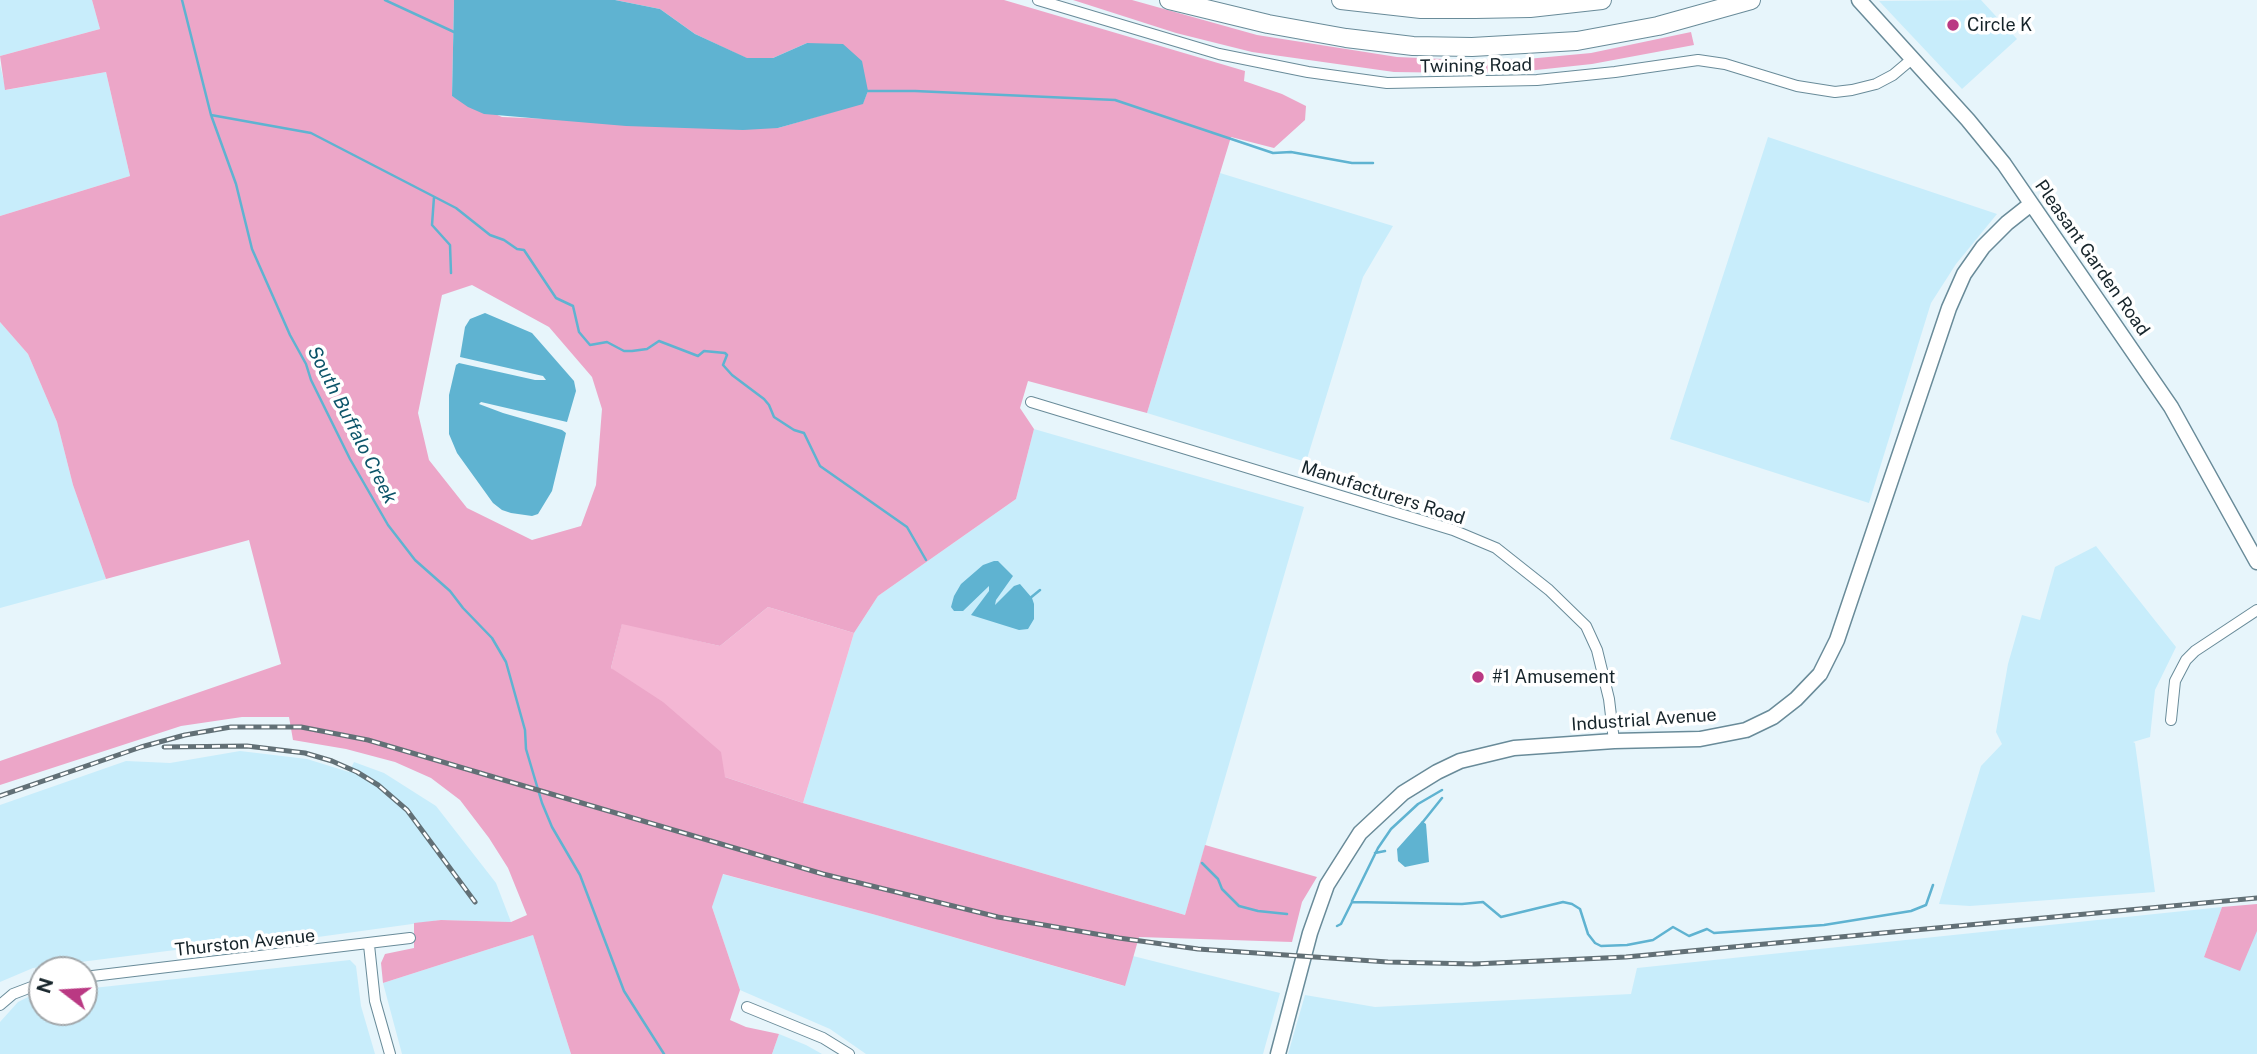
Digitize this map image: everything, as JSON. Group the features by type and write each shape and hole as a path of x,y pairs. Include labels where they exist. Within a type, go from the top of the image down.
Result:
{"highway":[{"path":"1169,0 1268,24 1346,38 1413,46 1472,47 1577,41 1658,26 1751,0"},
{"path":"1341,0 1421,9 1475,9 1531,8 1602,0"}],"main road":[{"name":"Pleasant Garden Road","path":"1859,0 1968,120 2004,164 2171,407 2257,562"},
{"name":"Industrial Avenue","path":"1278,1054 1310,933 1327,885 1360,833 1417,783 1470,758 1514,748 1614,741 1700,739 1746,730 1773,717 1796,699 1820,674 1837,640 1949,308 1964,274 1983,247 2031,204"}],"street":[{"name":"Twining Road","path":"1038,0 1219,54 1308,72 1387,83 1537,80 1698,60 1726,64 1797,86 1835,92 1876,83 1893,75 1912,59"},
{"name":"Manufacturers Road","path":"1031,402 1453,530 1496,548 1549,590 1586,626 1597,650 1604,678 1614,741"},
{"path":"2171,720 2175,681 2186,660 2195,651 2257,610"},
{"name":"Thurston Avenue","path":"98,976 410,938"},
{"path":"369,945 375,1001 390,1054"},
{"path":"0,1005 13,994 28,988"},
{"path":"747,1007 823,1038 849,1054"}],"shaded area":[{"path":"0,0 92,0 100,29 0,56"},
{"path":"92,0 454,0 452,96 502,117 778,128 863,103 868,91 807,43 773,58 746,58 695,34 660,9 615,0 1004,0 1245,71 1244,81 1282,94 1306,106 1305,120 1274,148 1231,137 1147,413 1028,381 1020,408 1034,429 1016,499 878,596 854,633 768,607 720,646 622,624 611,668 663,702 721,752 725,777 803,803 1185,915 1205,845 1317,877 1302,902 1292,942 1139,937 1125,986 723,874 712,907 740,990 730,1020 746,1027 779,1034 772,1054 571,1054 533,935 383,983 381,963 385,954 414,948 414,923 441,920 511,922 527,915 508,868 489,838 460,800 431,778 395,762 346,749 293,740 289,717 242,717 181,726 0,785 0,761 281,664 249,540 106,579 73,485 57,422 28,354 0,322 0,216 130,176 106,72 5,90 0,56 100,29","holes":["472,285 549,327 592,377 602,409 596,485 581,526 532,540 467,508 429,460 418,413 442,295"]},
{"path":"1073,0 1132,0 1257,35 1397,57 1527,59 1591,53 1691,32 1694,45 1592,64 1527,71 1394,72 1252,52 1176,33"},
{"path":"1981,0 2017,39 1962,89 1879,1"},
{"path":"0,65 6,90 106,72 130,176 0,216"},
{"path":"1768,137 1997,214 1956,264 1931,303 1869,503 1670,439"},
{"path":"1220,173 1393,226 1363,277 1306,462 1147,413"},
{"path":"0,322 28,354 57,422 73,485 106,579 0,608"},
{"path":"1034,429 1304,507 1185,915 803,803 854,633 878,596 1016,499"},
{"path":"2096,546 2176,647 2155,690 2150,737 2133,742 2155,892 1970,906 1939,904 1981,766 2002,744 1996,732 2008,664 2022,615 2040,620 2055,567"},
{"path":"768,607 854,633 803,803 725,777 611,668 622,623 720,646"},
{"path":"240,751 307,759 349,772 354,762 384,773 436,806 496,883 511,922 441,920 195,954 191,948 98,960 98,956 28,956 28,970 0,982 0,805 126,761 170,763"},
{"path":"722,874 1124,986 1133,956 1280,993 1263,1054 866,1054 830,1029 740,990 712,907"},
{"path":"2257,904 2257,931 2240,971 2204,957 2222,907"},
{"path":"2222,907 2204,957 2257,931 2257,1054 1288,1054 1305,995 1375,1007 1631,994 1637,968"},
{"path":"533,935 571,1054 402,1054 383,983"},
{"path":"350,960 356,966 361,1006 375,1054 0,1054 0,1022 18,1002 28,997 28,1026 98,1026 98,987"},
{"path":"779,1034 806,1045 822,1054 772,1054"}],"water":[{"path":"454,0 615,0 660,9 695,34 747,58 773,58 807,43 843,44 862,61 868,91 863,104 778,128 743,130 626,126 484,114 452,96"},
{"path":"485,313 532,333 574,381 576,391 567,422 481,402 479,404 566,433 552,491 538,514 532,516 502,510 493,503 457,453 449,434 449,395 456,365 459,363 535,380 546,380 543,376 460,357 465,327 470,319"},
{"path":"998,561 1013,576 995,605 1014,586 1020,584 1034,604 1034,619 1028,629 1019,630 971,615 989,591 989,586 963,611 954,611 951,607 961,584 983,565"},
{"path":"1422,821 1426,824 1429,862 1405,867 1398,861 1397,849"}],"waterway":[{"name":"South Buffalo Creek","path":"182,0 211,115 236,184 252,249 290,335 350,459 388,525 415,560 450,591 492,638 506,662 525,730 526,749 542,803 552,827 580,875 624,991 664,1054"},
{"path":"385,0 454,32"},
{"path":"864,91 1115,100 1273,153 1291,152 1352,163 1373,163"},
{"path":"211,115 311,133 456,208 490,235 524,250 556,298 573,306 579,332 590,345 607,342 624,351 632,351 647,349 659,341 698,356 704,351 725,353 727,355 723,365 764,399 774,417 804,433 820,466 907,527 926,560"},
{"path":"434,197 432,225 450,245 451,273"},
{"path":"1029,599 1040,590"},
{"path":"1352,901 1378,848 1391,829 1418,804 1442,790"},
{"path":"1422,823 1442,798"},
{"path":"1375,853 1385,851"},
{"path":"1202,863 1239,906 1287,914"},
{"path":"1337,926 1341,924 1352,902 1483,902 1501,917 1563,902 1580,909 1588,934 1595,943 1601,946 1627,945 1653,940 1673,927 1689,936 1707,929 1714,933 1824,925 1911,911 1926,905 1933,885"}],"railway":[{"path":"0,796 141,747 185,735 231,727 301,727 368,740 823,874 998,917 1198,949 1388,962 1474,964 1626,957 2257,898"},
{"path":"164,747 247,746 305,753 357,772 378,785 407,810 475,902"}],"place":[{"name":"Circle K","path":"1953,25"},
{"name":"#1 Amusement","path":"1478,677"}]}
